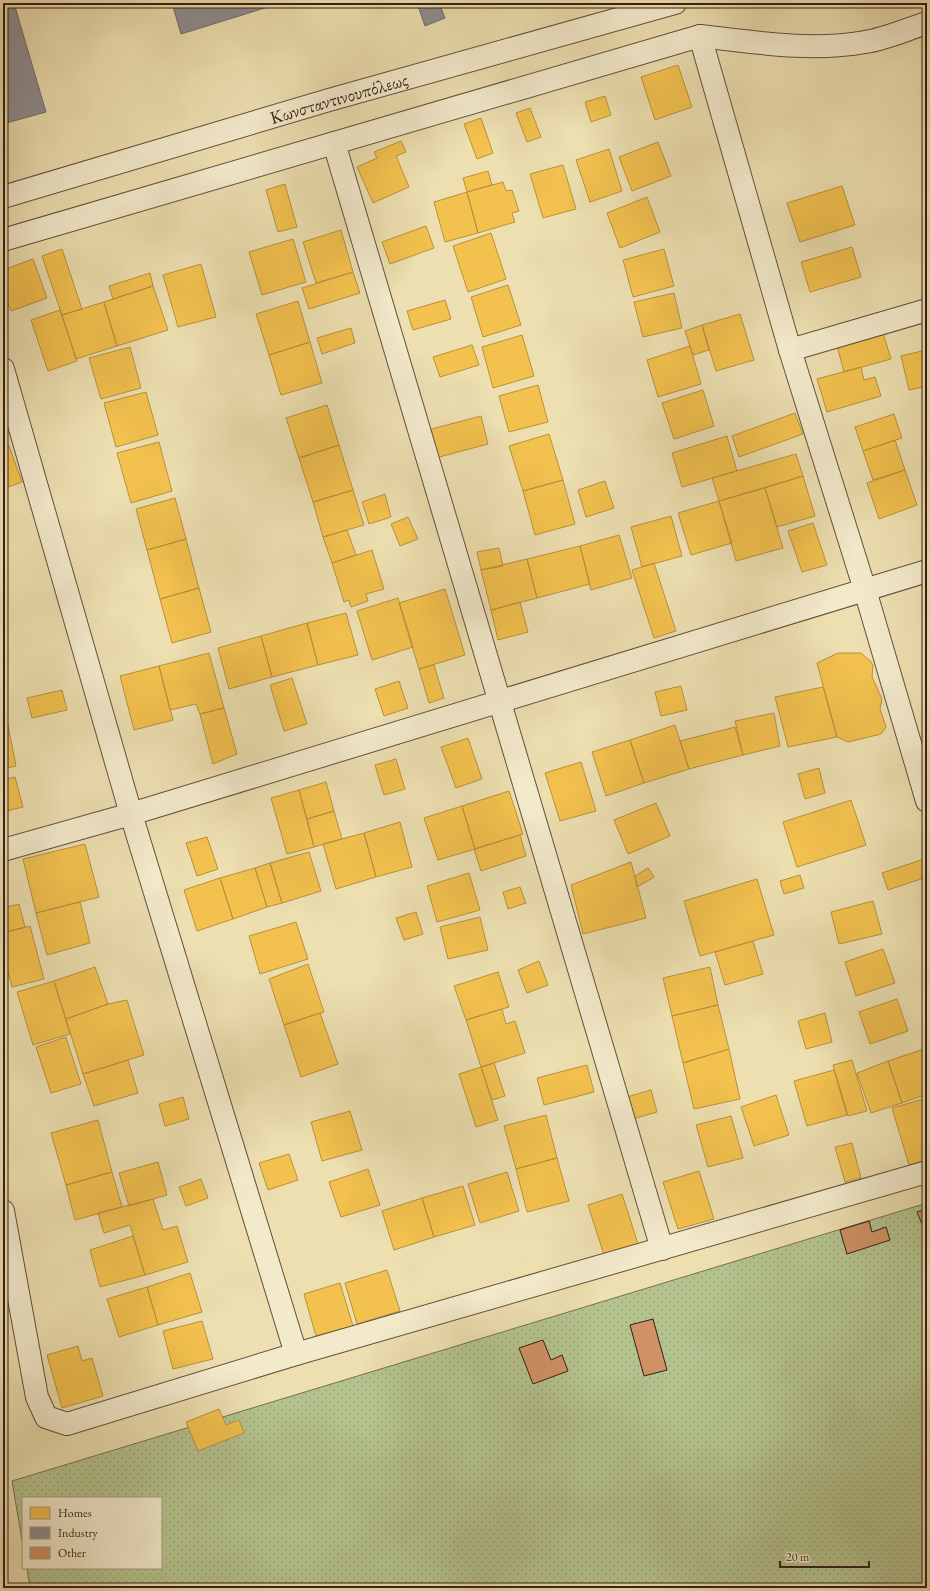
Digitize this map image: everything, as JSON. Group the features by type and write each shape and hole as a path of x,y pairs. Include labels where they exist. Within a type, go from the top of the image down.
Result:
{"street":[{"name":"Κωνσταντινουπόλεως","path":"3,197 330,100 675,3"},
{"path":"3,240 700,36 815,47 866,42 927,23"},
{"path":"700,36 790,350 865,590 927,801"},
{"path":"334,143 662,1249"},
{"path":"790,350 927,310"},
{"path":"3,369 131,814 296,1354"},
{"path":"3,850 131,814 927,571"},
{"path":"3,1211 37,1397 46,1417 67,1424 296,1354 927,1172"}],"green space":[{"path":"927,1203 927,1588 30,1588 27,1569 162,1569 162,1497 22,1497 22,1540 12,1481"}],"building: Homes":[{"path":"678,65 692,107 655,120 641,77"},
{"path":"605,96 611,115 591,122 585,102"},
{"path":"530,108 541,137 527,142 516,113"},
{"path":"481,118 493,153 477,159 464,124"},
{"path":"401,141 406,152 396,156 409,187 373,203 357,167 377,158 374,152"},
{"path":"658,142 671,176 632,191 619,157"},
{"path":"609,149 622,191 590,202 576,160"},
{"path":"563,165 576,209 543,218 530,174"},
{"path":"488,171 492,185 467,192 463,178"},
{"path":"503,182 506,191 512,190 519,211 512,213 515,222 478,233 467,192"},
{"path":"285,184 297,227 278,232 266,190"},
{"path":"842,186 855,225 800,242 787,203"},
{"path":"467,192 478,233 445,242 434,202"},
{"path":"647,197 660,232 620,248 607,213"},
{"path":"426,226 434,248 390,264 382,242"},
{"path":"341,230 353,272 316,283 303,242"},
{"path":"491,233 506,279 468,292 453,246"},
{"path":"293,239 306,282 262,295 249,252"},
{"path":"852,247 861,277 810,292 801,262"},
{"path":"62,249 82,309 62,315 42,256"},
{"path":"664,249 674,286 633,297 623,260"},
{"path":"33,259 47,298 11,311 3,291 3,270"},
{"path":"201,264 216,317 178,327 163,275"},
{"path":"353,272 360,293 309,309 302,288"},
{"path":"150,273 153,286 113,299 109,286"},
{"path":"508,285 521,325 483,337 471,297"},
{"path":"153,286 168,330 117,346 104,302"},
{"path":"674,293 682,328 643,337 634,302"},
{"path":"445,300 451,319 413,330 407,311"},
{"path":"298,301 310,342 269,355 256,314"},
{"path":"104,302 117,346 76,359 62,315"},
{"path":"60,310 77,361 48,371 31,320"},
{"path":"740,314 754,360 716,371 702,325"},
{"path":"702,325 709,350 693,355 685,331"},
{"path":"351,328 355,343 322,354 317,338"},
{"path":"883,333 891,359 844,372 837,346"},
{"path":"522,335 534,376 493,388 482,347"},
{"path":"310,342 322,383 281,395 269,355"},
{"path":"472,345 479,365 440,377 433,357"},
{"path":"690,346 701,384 658,397 647,360"},
{"path":"130,347 141,388 101,399 89,358"},
{"path":"922,351 927,370 927,386 909,390 901,356"},
{"path":"861,367 864,380 875,377 881,396 827,412 817,379"},
{"path":"538,385 548,422 509,432 499,396"},
{"path":"703,390 714,426 674,439 662,403"},
{"path":"146,392 158,435 116,447 104,403"},
{"path":"327,405 339,445 299,458 286,418"},
{"path":"795,413 803,434 739,457 732,436"},
{"path":"894,414 902,438 863,451 855,427"},
{"path":"481,416 488,444 432,459 424,431"},
{"path":"549,434 563,480 523,491 509,446"},
{"path":"727,436 737,471 682,487 672,453"},
{"path":"895,440 905,470 873,480 863,451"},
{"path":"159,442 172,491 131,503 117,453"},
{"path":"339,445 353,490 313,502 299,458"},
{"path":"9,446 22,482 3,489 3,449"},
{"path":"796,454 803,476 719,501 712,478"},
{"path":"927,460 927,483 922,461"},
{"path":"905,470 917,505 879,519 867,483"},
{"path":"803,476 815,516 777,527 765,488"},
{"path":"563,480 575,524 535,535 523,491"},
{"path":"605,481 614,508 586,517 578,490"},
{"path":"765,488 783,548 736,561 719,501"},
{"path":"353,490 364,525 323,537 313,502"},
{"path":"385,494 391,517 369,524 362,502"},
{"path":"175,498 186,539 147,550 136,509"},
{"path":"719,501 732,543 691,555 678,513"},
{"path":"671,516 682,556 642,567 631,527"},
{"path":"408,517 418,539 400,546 391,524"},
{"path":"813,523 827,565 802,572 788,531"},
{"path":"347,530 356,555 332,563 323,537"},
{"path":"619,535 632,578 591,590 580,546"},
{"path":"186,539 199,588 160,599 147,550"},
{"path":"580,546 590,584 537,598 527,559"},
{"path":"499,548 503,566 481,570 477,552"},
{"path":"372,550 384,589 366,594 368,601 351,607 349,600 344,602 332,563"},
{"path":"527,559 537,598 491,610 481,570"},
{"path":"654,563 676,631 654,638 632,570"},
{"path":"199,588 211,632 172,643 160,599"},
{"path":"445,589 465,655 419,669 399,603"},
{"path":"398,598 413,647 372,660 357,611"},
{"path":"520,602 528,632 498,640 491,610"},
{"path":"346,613 358,655 318,665 307,623"},
{"path":"307,623 318,665 272,677 261,636"},
{"path":"261,636 272,677 229,689 218,648"},
{"path":"209,653 224,708 200,714 196,704 170,710 159,666"},
{"path":"838,653 861,653 873,665 872,677 882,699 880,709 886,727 881,734 848,742 837,737 817,663"},
{"path":"434,665 444,698 429,703 419,669"},
{"path":"159,666 173,720 134,730 120,676"},
{"path":"292,678 307,724 284,731 270,685"},
{"path":"399,681 408,708 384,716 375,689"},
{"path":"681,686 687,710 661,716 655,692"},
{"path":"823,687 837,737 788,747 775,697"},
{"path":"62,690 67,710 32,718 27,698"},
{"path":"224,708 237,754 213,764 200,714"},
{"path":"774,713 780,746 743,755 735,721"},
{"path":"7,720 16,766 3,769 3,721"},
{"path":"675,725 689,769 644,783 630,740"},
{"path":"735,727 743,755 689,769 680,741"},
{"path":"468,738 482,779 456,788 441,747"},
{"path":"630,740 644,783 606,796 592,752"},
{"path":"396,759 405,789 384,795 375,765"},
{"path":"581,762 596,811 560,821 545,773"},
{"path":"819,768 825,793 805,799 798,774"},
{"path":"15,777 23,807 3,812 3,780"},
{"path":"326,782 334,811 307,819 299,790"},
{"path":"299,790 314,847 287,854 271,798"},
{"path":"509,791 523,834 475,849 462,806"},
{"path":"851,800 866,845 797,867 783,822"},
{"path":"656,803 670,836 628,854 614,820"},
{"path":"462,806 475,849 438,860 424,818"},
{"path":"334,811 342,839 314,847 307,819"},
{"path":"400,822 412,867 376,877 364,833"},
{"path":"364,833 376,877 336,889 323,844"},
{"path":"520,835 526,856 481,871 474,849"},
{"path":"207,837 218,869 197,876 186,843"},
{"path":"85,844 99,897 36,913 23,859"},
{"path":"309,852 321,891 282,903 270,863"},
{"path":"927,858 927,877 888,890 882,873"},
{"path":"631,862 646,918 583,934 571,885"},
{"path":"270,863 282,903 267,907 255,868"},
{"path":"255,868 267,907 233,919 220,878"},
{"path":"648,868 654,877 637,887 635,876"},
{"path":"469,873 480,910 437,922 427,886"},
{"path":"800,875 804,888 784,894 780,881"},
{"path":"220,878 233,919 197,931 184,890"},
{"path":"757,879 774,935 700,956 684,901"},
{"path":"520,887 526,903 508,909 503,892"},
{"path":"873,901 882,934 839,944 831,912"},
{"path":"80,902 90,943 47,955 36,913"},
{"path":"19,904 25,927 3,933 3,908"},
{"path":"416,912 423,934 404,940 396,918"},
{"path":"480,917 488,950 448,959 440,927"},
{"path":"296,922 308,959 260,974 249,936"},
{"path":"30,926 44,979 12,987 3,952 3,933"},
{"path":"753,941 763,974 725,985 715,952"},
{"path":"883,949 895,983 856,996 845,962"},
{"path":"539,961 548,985 527,993 518,970"},
{"path":"308,964 324,1012 284,1025 269,979"},
{"path":"95,967 108,1004 66,1019 54,981"},
{"path":"710,967 718,1005 672,1016 663,978"},
{"path":"498,972 509,1007 466,1020 454,986"},
{"path":"54,981 70,1034 33,1045 17,992"},
{"path":"897,999 908,1031 870,1044 859,1012"},
{"path":"127,1000 144,1055 83,1074 66,1019 108,1004"},
{"path":"718,1005 729,1049 683,1063 672,1016"},
{"path":"502,1009 506,1024 515,1021 525,1053 481,1067 466,1020"},
{"path":"320,1013 338,1064 301,1077 284,1025"},
{"path":"825,1013 832,1042 806,1049 798,1021"},
{"path":"66,1037 81,1084 51,1093 36,1047"},
{"path":"927,1048 927,1094 902,1103 888,1061"},
{"path":"729,1049 740,1099 694,1109 683,1063"},
{"path":"128,1060 138,1093 94,1106 83,1074"},
{"path":"852,1060 867,1111 848,1116 833,1065"},
{"path":"888,1061 902,1103 871,1113 857,1073"},
{"path":"494,1063 505,1096 492,1100 481,1067"},
{"path":"587,1065 594,1092 544,1105 537,1078"},
{"path":"481,1067 498,1120 476,1127 459,1074"},
{"path":"834,1070 847,1115 807,1126 794,1081"},
{"path":"651,1090 657,1112 633,1119 627,1097"},
{"path":"776,1095 789,1135 754,1146 741,1107"},
{"path":"183,1097 189,1119 165,1126 159,1104"},
{"path":"927,1098 927,1160 909,1165 892,1108"},
{"path":"350,1111 362,1150 322,1161 311,1122"},
{"path":"546,1115 557,1158 516,1169 504,1126"},
{"path":"731,1116 743,1158 708,1167 696,1125"},
{"path":"98,1120 112,1172 66,1185 51,1133"},
{"path":"852,1143 861,1178 845,1182 835,1147"},
{"path":"289,1154 298,1180 268,1190 259,1163"},
{"path":"557,1158 569,1201 527,1212 516,1169"},
{"path":"158,1162 167,1195 129,1206 119,1173"},
{"path":"368,1169 380,1205 341,1217 329,1182"},
{"path":"699,1171 714,1219 678,1229 663,1182"},
{"path":"112,1172 122,1207 75,1220 66,1185"},
{"path":"507,1172 519,1211 480,1223 468,1184"},
{"path":"201,1179 208,1198 186,1206 179,1187"},
{"path":"463,1186 475,1225 434,1237 422,1198"},
{"path":"622,1194 638,1244 604,1255 588,1205"},
{"path":"422,1198 434,1237 394,1250 382,1211"},
{"path":"153,1199 163,1230 177,1226 188,1262 145,1275 130,1225 104,1233 98,1213"},
{"path":"133,1236 145,1275 100,1287 90,1250"},
{"path":"387,1270 400,1311 357,1324 345,1283"},
{"path":"190,1273 202,1312 158,1325 147,1287"},
{"path":"340,1283 353,1326 316,1336 304,1294"},
{"path":"147,1287 158,1325 119,1337 107,1299"},
{"path":"202,1321 213,1359 173,1369 163,1331"},
{"path":"78,1346 82,1361 92,1358 103,1396 62,1408 47,1355"},
{"path":"219,1409 226,1425 239,1420 244,1433 198,1451 186,1422"}],"building: Industry":[{"path":"3,3 14,3 46,112 3,124"},
{"path":"172,3 267,3 268,7 181,34"},
{"path":"417,3 439,3 445,18 425,26"}],"building: Other":[{"path":"927,1209 927,1223 922,1224 917,1212"},
{"path":"869,1221 872,1232 886,1227 890,1240 847,1254 840,1230"},
{"path":"653,1319 667,1370 644,1376 630,1325"},
{"path":"543,1340 551,1360 562,1355 568,1371 533,1384 519,1348"}]}
